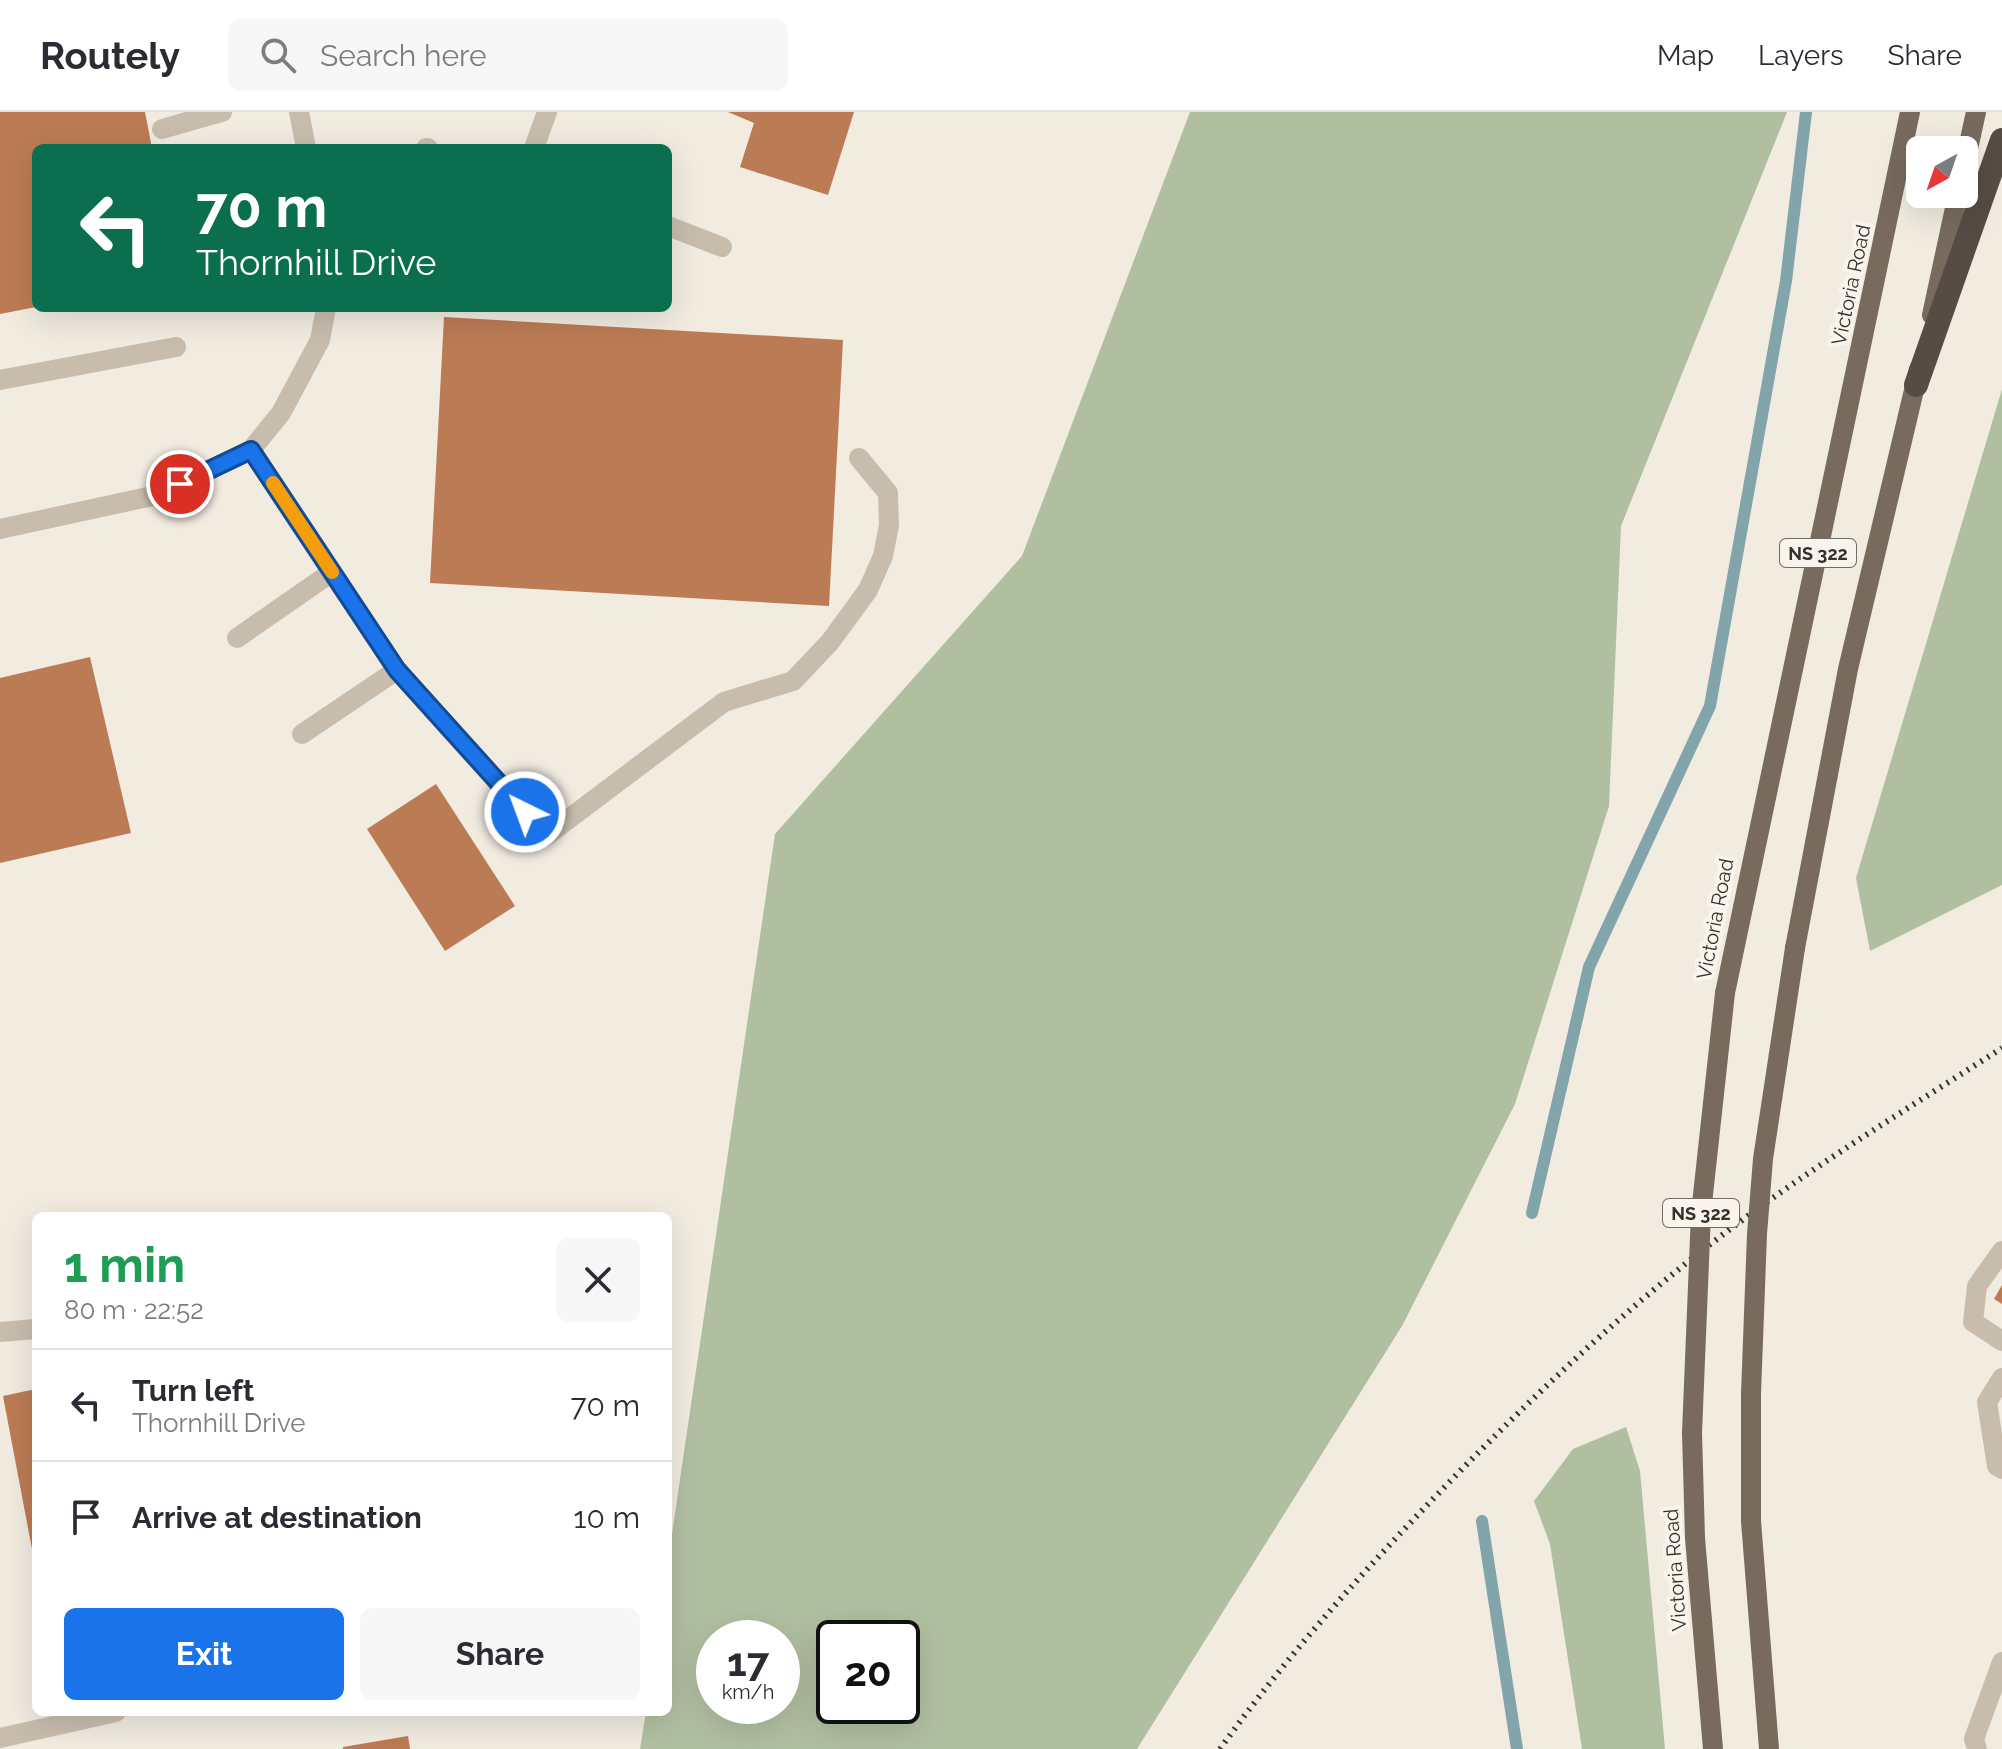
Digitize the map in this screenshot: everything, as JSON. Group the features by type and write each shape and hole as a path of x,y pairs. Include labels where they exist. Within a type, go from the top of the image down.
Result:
{"highway":[{"path":"1916,385 2002,140"}],"main road":[{"name":"Victoria Road","path":"1713,1749 1695,1538 1692,1433 1701,1213 1725,993 1910,112"},
{"path":"1971,136 1976,112"},
{"name":"NS 322","path":"1769,1749 1751,1521 1751,1394 1763,1159 1795,948 1848,669 1955,208"}],"street":[{"path":"162,129 222,112"},
{"path":"299,112 305,144"},
{"path":"535,144 547,112"},
{"path":"672,228 722,247"},
{"path":"0,529 157,495 251,450 281,413 314,352 320,340 325,312"},
{"path":"0,380 176,347"},
{"path":"251,450 397,670 546,836 724,702 793,681 830,642 868,590 883,556 889,525 888,493 859,458"},
{"path":"237,638 332,572"},
{"path":"302,734 397,670"},
{"path":"2002,1251 1977,1286 1973,1322 2002,1341"},
{"path":"0,1332 32,1329"},
{"path":"2002,1378 1987,1402 1997,1466 2002,1469"},
{"path":"1977,1749 1974,1739 2002,1662"},
{"path":"0,1738 98,1716"}],"green space":[{"path":"1190,112 1787,112 1621,526 1609,806 1515,1104 1402,1326 1137,1749 640,1749 645,1716 672,1716 672,1534 775,834 1022,556"},
{"path":"2002,389 2002,885 1870,951 1856,878"},
{"path":"1626,1427 1640,1471 1665,1749 1582,1749 1550,1544 1534,1501 1573,1449"}],"building":[{"path":"0,112 145,112 151,144 32,144 32,308 0,314"},
{"path":"728,112 854,112 828,195 740,167 754,123"},
{"path":"444,317 843,340 829,606 430,583"},
{"path":"90,657 131,833 0,863 0,678"},
{"path":"436,784 515,906 445,951 367,829"},
{"path":"2002,1285 2002,1304 1994,1299"},
{"path":"32,1390 32,1549 3,1396"},
{"path":"408,1736 410,1749 343,1749 343,1747"}],"waterway":[{"path":"1532,1213 1589,967 1710,706 1786,281 1806,112"},
{"path":"1482,1521 1517,1749"}],"railway":[{"path":"1220,1749 1277,1674 1368,1568 1465,1466 1589,1346 1687,1263 1755,1211 1859,1139 2002,1048"}],"slow traffic":[{"path":"273,483 332,572"}],"route":[{"path":"180,484 251,450 397,670 525,812"}]}
